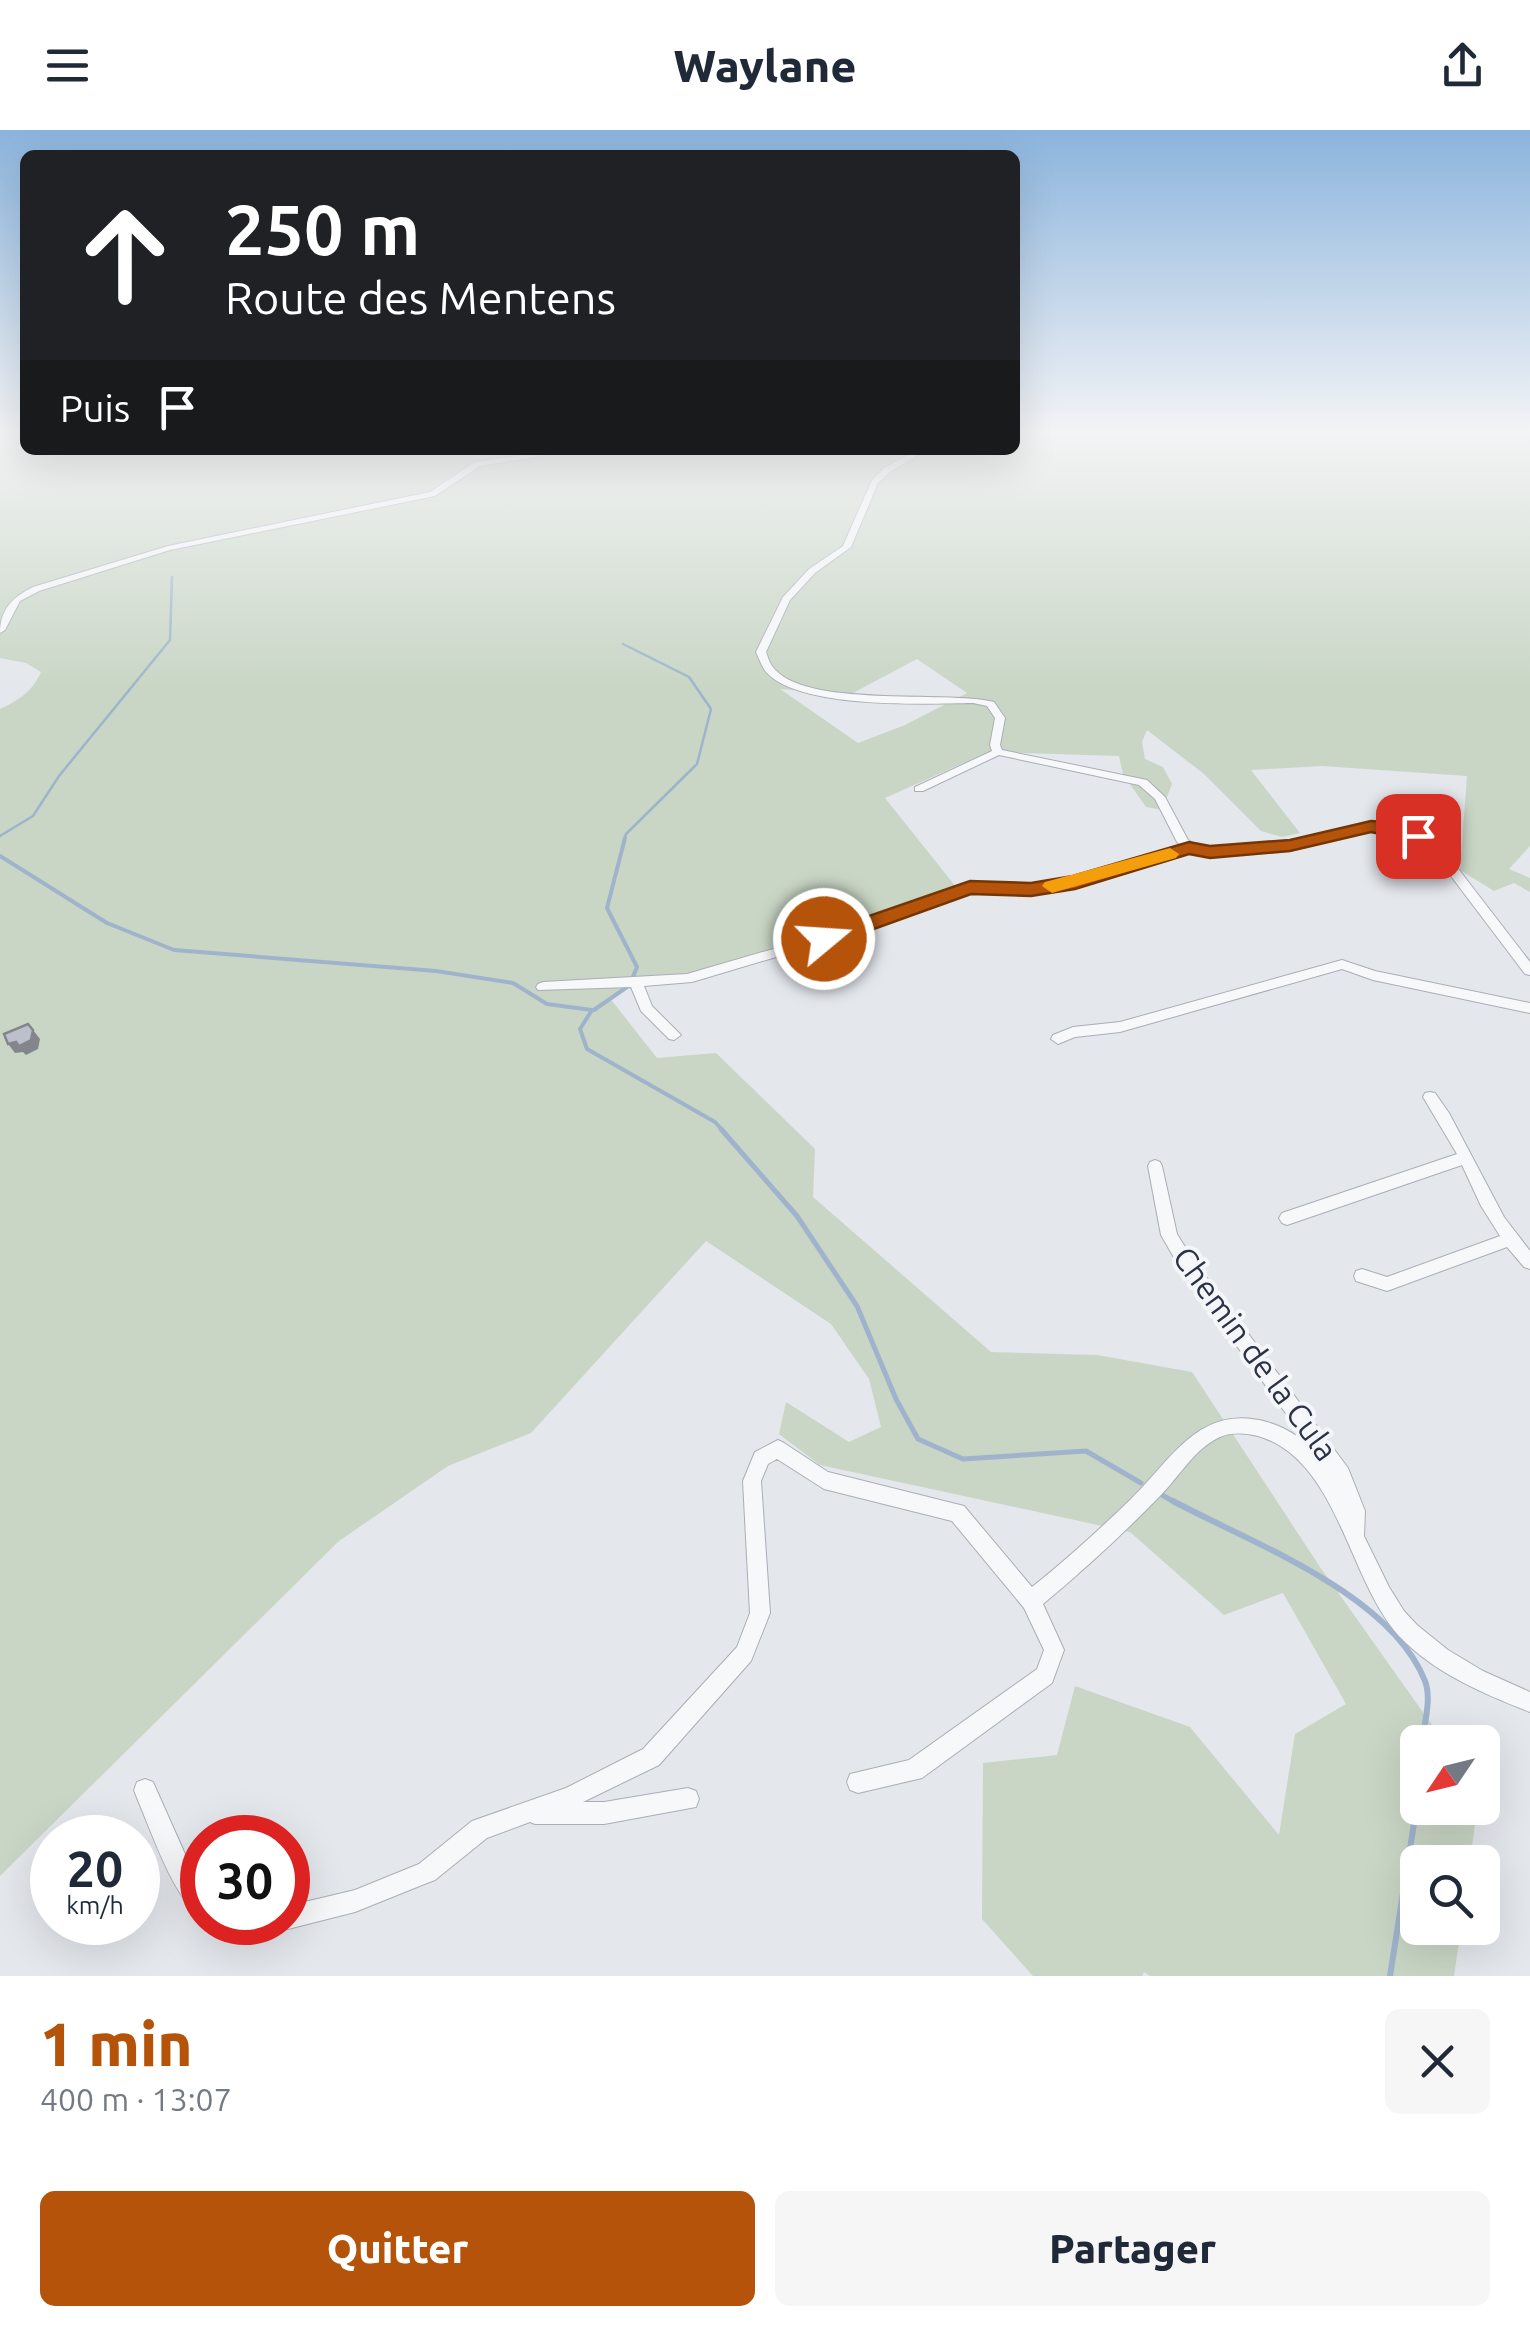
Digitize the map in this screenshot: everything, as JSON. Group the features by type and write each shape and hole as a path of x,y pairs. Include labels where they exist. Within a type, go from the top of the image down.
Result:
{"street":[{"path":"0,630 16,599 65,580 178,546 319,517"},
{"path":"860,517 847,547 812,571 778,609 761,660 788,681 861,700 984,701 997,709 1000,718 995,745 998,752"},
{"path":"919,789 998,752 1144,782 1160,797 1194,850"},
{"path":"543,987 687,979 792,949 970,888 1031,890 1194,850 1290,846 1371,826 1410,832 1439,852 1530,972"},
{"path":"1058,1039 1073,1032 1120,1027 1342,964 1373,975 1530,1008"},
{"path":"633,984 646,1008 674,1035"},
{"path":"1430,1097 1448,1120 1508,1240 1530,1262"},
{"path":"1287,1218 1464,1158"},
{"name":"Chemin de la Cula","path":"1155,1166 1169,1235 1196,1279 1342,1474 1356,1511 1355,1540"},
{"path":"1362,1276 1387,1284 1508,1240"},
{"path":"1031,1601 1087,1556 1197,1442 1222,1428 1266,1429 1295,1444 1315,1466 1386,1602 1414,1636 1477,1678 1530,1702"},
{"path":"310,1912 356,1901 427,1872 480,1829 570,1797 651,1757 744,1654 760,1613 752,1480 760,1458 778,1449 824,1480 957,1513 1031,1601 1054,1650 1045,1676 914,1770 858,1782"},
{"path":"145,1790 180,1866"},
{"path":"525,1813 604,1814 688,1799"}],"green space":[{"path":"0,517 1530,517 1530,846 1509,869 1530,878 1530,892 1514,883 1494,891 1460,870 1467,776 1322,766 1251,770 1300,833 1282,837 1261,831 1204,774 1147,730 1142,742 1145,759 1163,767 1172,784 1162,810 1146,807 1123,774 1119,756 988,752 885,798 956,887 854,924 664,981 637,984 609,997 657,1058 716,1053 815,1149 813,1197 991,1352 1097,1355 1192,1372 1320,1567 1432,1725 1400,1725 1400,1825 1475,1825 1472,1845 1400,1845 1400,1945 1459,1945 1454,1976 1150,1976 1144,1972 1142,1976 1033,1976 982,1919 983,1763 1057,1755 1075,1686 1190,1727 1279,1835 1295,1734 1346,1704 1283,1593 1224,1615 1130,1532 820,1465 779,1434 786,1402 849,1442 881,1427 869,1379 831,1324 706,1241 531,1433 448,1466 339,1541 62,1815 30,1815 30,1846 0,1876 0,709 24,695 41,672 26,663 0,658","holes":["917,659 967,693 905,725 858,743 780,689 851,694"]}],"building":[{"path":"28,1024 33,1030 31,1040 19,1046 16,1042 8,1044 4,1034"}],"waterway":[{"path":"0,836 33,816 59,776 170,640 172,577"},
{"path":"623,644 689,677 711,709 697,764 624,840"},
{"path":"625,838 607,908 637,967 632,979"},
{"path":"0,856 107,923 174,950 436,971 513,983 547,1004 592,1010 580,1029 587,1049 715,1122 724,1132"},
{"path":"594,1010 627,987"},
{"path":"721,1129 797,1216 857,1306 896,1399 918,1439 963,1459 1086,1451 1141,1483"},
{"path":"1162,1495 1178,1504"},
{"path":"1173,1501 1315,1574 1382,1622 1407,1650 1425,1681 1428,1703 1425,1725"},
{"path":"1390,1976 1414,1825"}],"slow traffic":[{"path":"1052,886 1170,854"}],"route":[{"path":"824,939 970,888 1031,890 1075,882 1189,848 1210,852 1290,846 1371,826 1418,836"}]}
